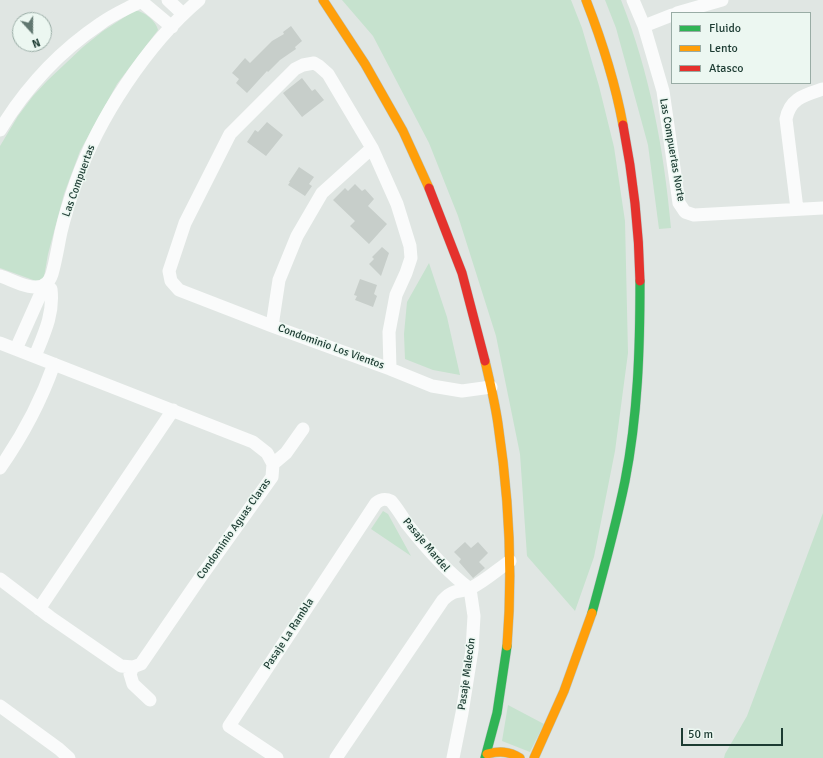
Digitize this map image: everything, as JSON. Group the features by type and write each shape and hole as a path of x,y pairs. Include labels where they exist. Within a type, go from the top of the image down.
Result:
{"street":[{"path":"0,130 30,88 56,60 100,24 142,0 172,27"},
{"path":"168,0 183,14"},
{"name":"Las Compuertas","path":"45,284 52,275 62,230 83,164 114,103 161,38 198,0"},
{"path":"323,0 353,44 376,82 402,129 419,165 448,235 463,278 480,336 491,387 503,455 508,509 510,593 506,657 500,696 486,756"},
{"path":"534,758 552,722 576,662 610,550 627,469 638,373 641,286 638,238 630,165 624,126 615,87 586,0"},
{"name":"Las Compuertas Norte","path":"633,0 644,26 663,92 679,203 685,212 694,215 823,208"},
{"path":"680,12 722,0"},
{"path":"644,26 671,15"},
{"name":"Condominio Los Vientos","path":"390,369 389,332 396,295 411,258 410,246 397,204 372,148 332,80 324,70 314,64 303,64 295,69 230,134 185,223 169,271 171,280 179,290 432,386 462,392 491,387"},
{"path":"797,209 786,119 788,111 793,103 800,97 823,89"},
{"name":"Condominio Los Vientos","path":"272,326 279,280 297,236 322,193 372,148"},
{"path":"0,276 30,287 45,284"},
{"path":"16,348 45,284"},
{"path":"35,356 50,319 52,309 51,289 45,284"},
{"name":"Condominio Aguas Claras","path":"0,343 253,442 267,453 274,464 272,477 141,664 133,667"},
{"path":"0,468 21,436 33,414 54,364"},
{"path":"39,609 173,410"},
{"path":"274,464 291,447 303,429"},
{"name":"Pasaje Mardel","path":"385,499 391,501 422,543 454,577 470,589"},
{"name":"Pasaje La Rambla","path":"277,758 228,726 376,503 385,499"},
{"path":"336,758 443,600 449,594 456,591 470,589 510,561"},
{"path":"0,579 50,617 121,666 133,667 130,674 133,684 150,700"},
{"name":"Pasaje Malecón","path":"454,758 472,650 474,616 470,589"},
{"path":"0,706 69,758"},
{"path":"486,756 501,751 520,758"}],"green space":[{"path":"342,0 571,0 582,28 599,86 614,147 625,221 628,353 615,451 594,557 575,611 527,556 520,454 496,336 458,216 429,143 373,36"},
{"path":"605,0 621,0 640,55 648,84 660,141 671,228 659,229 648,145 616,28"},
{"path":"134,11 141,12 149,17 155,23 158,30 117,84 80,151 64,194 48,254 44,277 36,281 0,268 0,146 18,116 33,96 48,80 83,47 103,31"},
{"path":"429,263 447,317 460,375 433,370 405,359 404,334 407,302"},
{"path":"383,511 388,514 411,556 371,529"},
{"path":"823,513 823,758 724,758 747,716"},
{"path":"508,705 544,724 530,752 502,741"}],"building":[{"path":"291,26 302,41 295,47 296,49 280,60 268,72 267,71 247,93 236,83 239,79 232,73 245,58 250,63 272,41 284,34 283,32"},
{"path":"302,78 312,91 315,89 324,100 302,117 283,93"},
{"path":"267,122 283,135 266,156 247,142 255,130 258,132"},
{"path":"299,167 314,177 309,184 312,186 305,196 288,185"},
{"path":"355,184 362,191 365,189 374,199 368,206 387,224 369,244 350,226 355,221 333,200 345,188 348,191"},
{"path":"382,247 389,253 381,276 369,264 374,259 372,257"},
{"path":"360,279 377,285 374,294 377,296 373,307 355,300 357,296 354,295"},
{"path":"465,542 471,548 478,542 488,553 479,562 485,568 473,578 459,562 461,559 454,552"}],"traffic: fast":[{"path":"592,613 618,514 633,431 637,381 640,281"},
{"path":"485,758 497,713 507,646"}],"traffic: slow":[{"path":"323,0 365,64 403,131 429,188"},
{"path":"586,0 608,62 623,125"},
{"path":"485,361 494,400 505,479 510,562 507,646"},
{"path":"534,758 564,691 592,613"},
{"path":"487,754 504,752 520,758"}],"traffic: jam":[{"path":"623,125 635,203 640,281"},
{"path":"429,188 462,273 485,361"}]}
